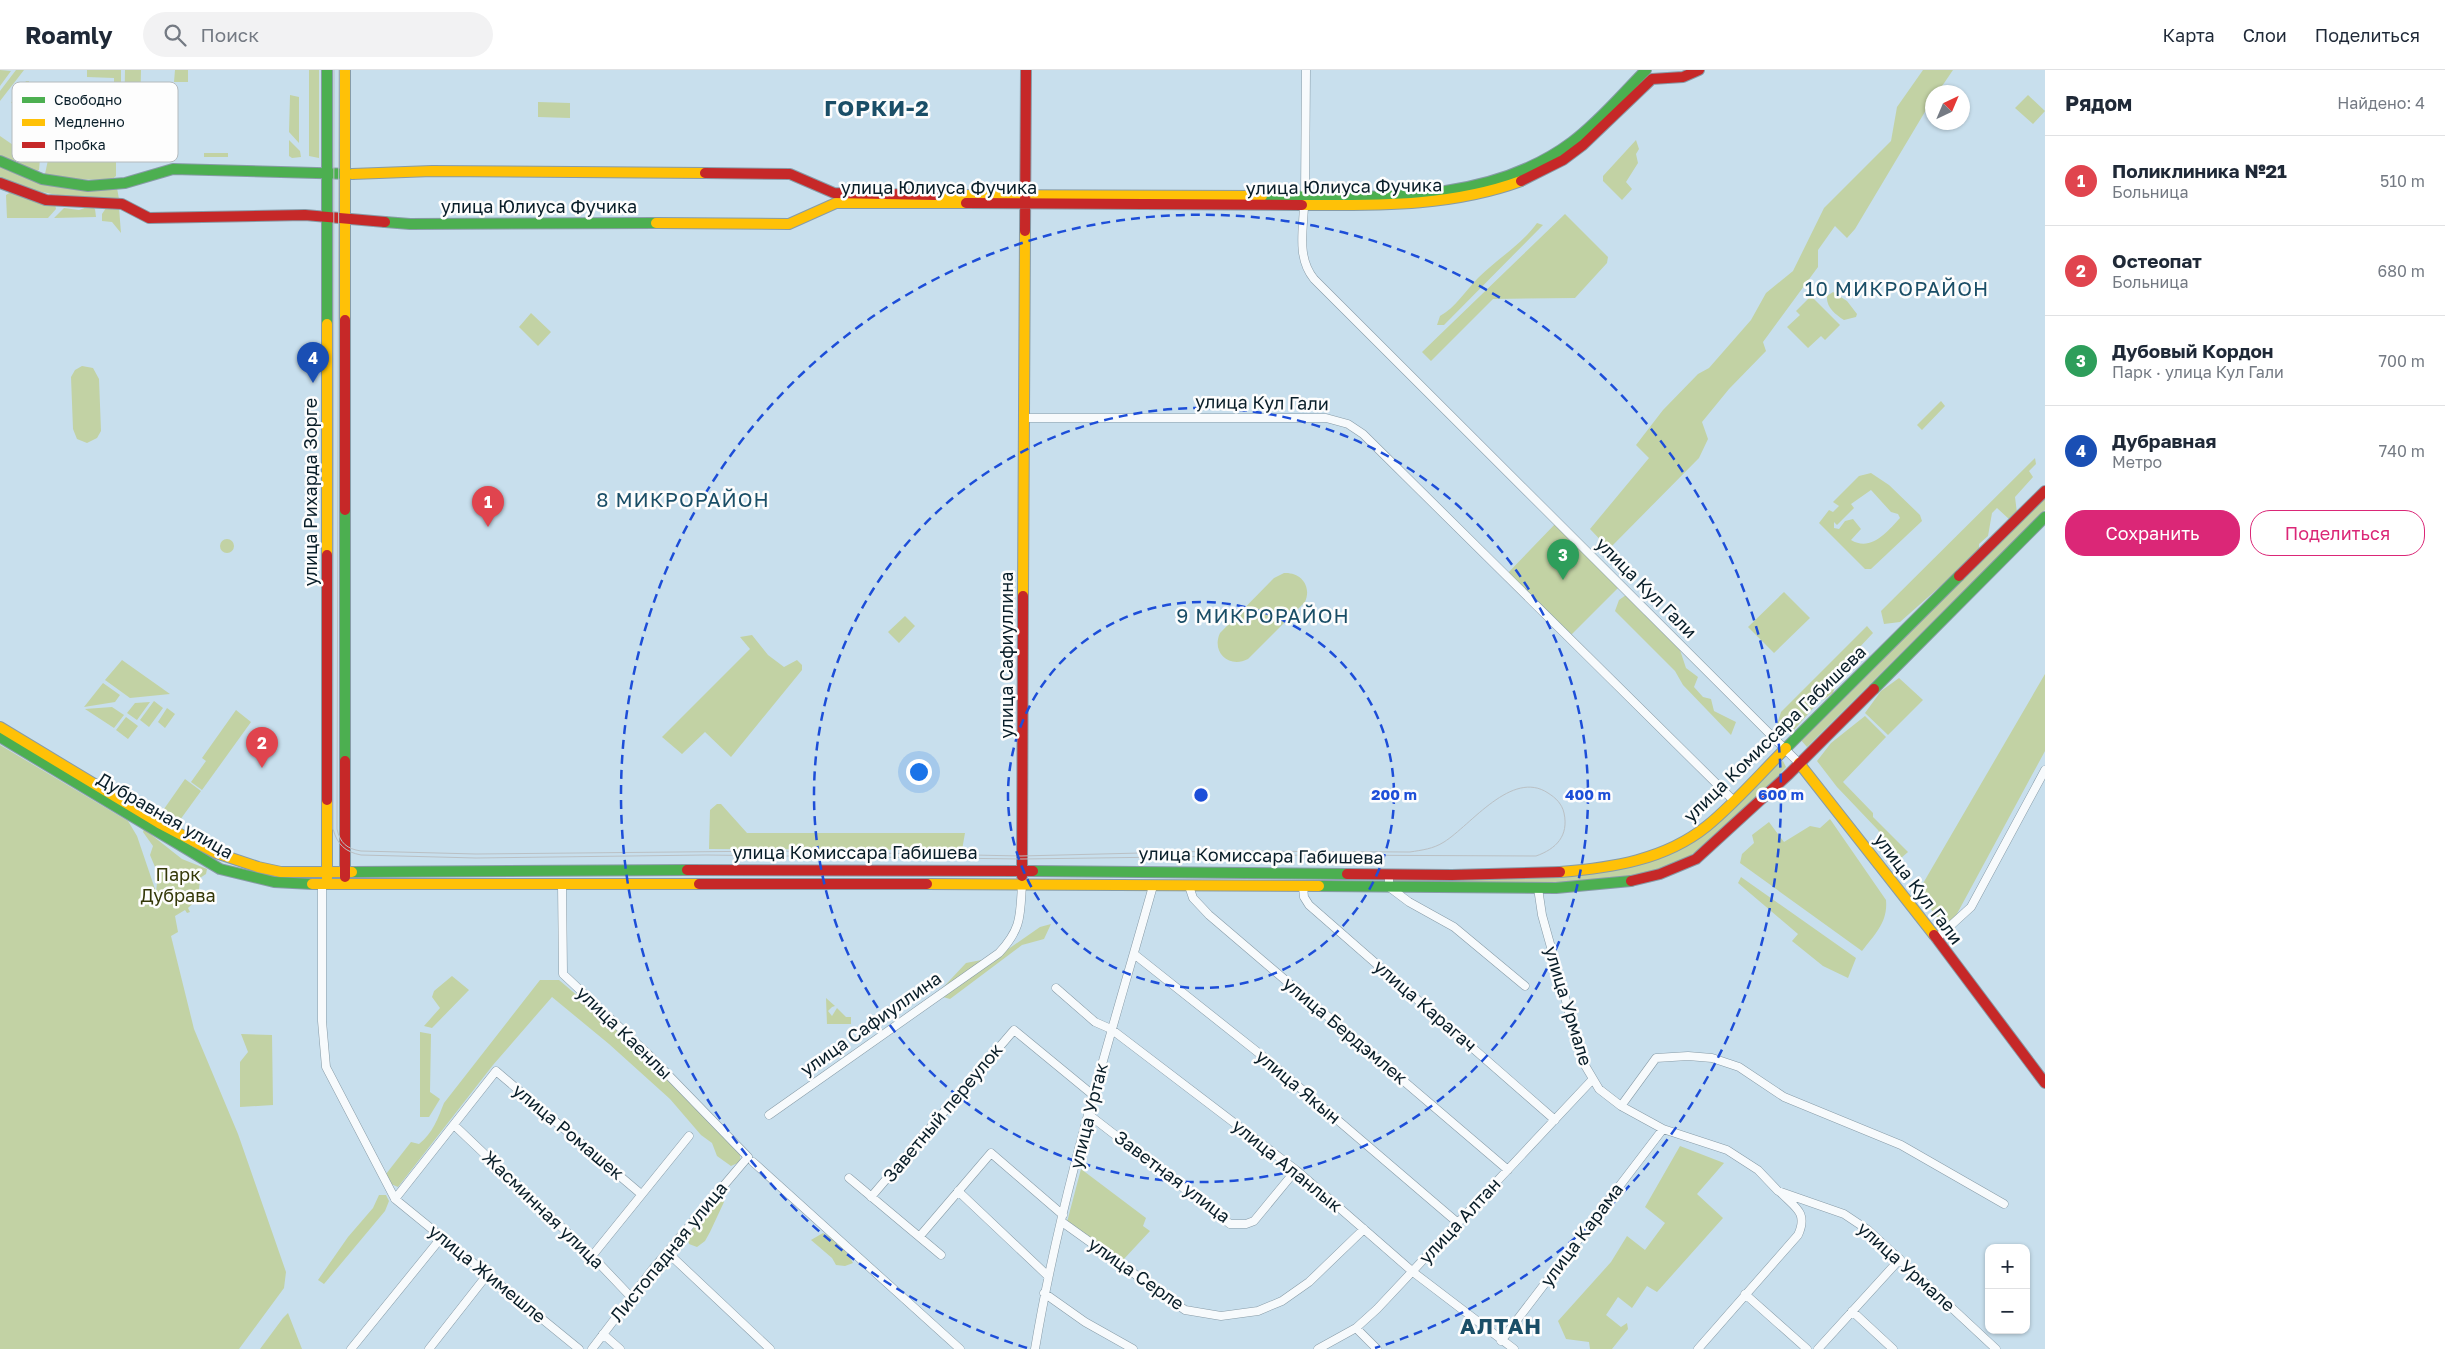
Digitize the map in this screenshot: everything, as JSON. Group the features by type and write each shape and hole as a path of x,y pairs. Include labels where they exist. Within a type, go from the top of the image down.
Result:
{"street":[{"name":"улица Рихарда Зорге","path":"325,884 327,872 327,70"},
{"name":"улица Рихарда Зорге","path":"345,70 345,883"},
{"name":"улица Сафиуллина","path":"769,1116 999,953 1014,936 1018,922 1022,884 1026,70"},
{"name":"улица Кул Гали","path":"1306,70 1305,201 1302,258 1307,270 1799,763 2045,1083"},
{"name":"улица Юлиуса Фучика","path":"0,184 46,200 122,204 149,218 305,215 410,224 581,222 789,224 836,203 1305,201 1400,196 1442,193 1500,180 1544,160 1573,141 1646,70"},
{"name":"улица Юлиуса Фучика","path":"1305,201 1362,207 1446,202 1482,195 1512,185 1562,161 1582,146 1652,75 1679,78 1694,74 1699,70"},
{"name":"улица Юлиуса Фучика","path":"0,161 11,169 40,180 63,184 119,184 160,169 344,174 432,171 790,174 834,193 1026,201"},
{"name":"улица Кул Гали","path":"1025,418 1326,418 1348,424 1363,434 1734,801"},
{"name":"улица Комиссара Габишева","path":"327,872 1022,870 1452,875 1551,872 1627,863 1663,854 1685,843 1734,801 2045,491"},
{"name":"улица Комиссара Габишева","path":"325,884 1022,884 1538,888 1607,885 1651,876 1696,859 1713,846 1799,763 2045,517"},
{"name":"Дубравная улица","path":"0,727 178,836 217,855 251,867 281,872 327,872"},
{"name":"Дубравная улица","path":"0,737 220,869 274,882 325,884"},
{"path":"1936,939 1971,907 2045,770"},
{"path":"1389,874 1389,887 1409,902 1454,927 1525,986"},
{"path":"325,884 322,1021 326,1067 394,1199 454,1124"},
{"name":"улица Каенлы","path":"562,884 563,974 647,1053 751,1160 960,1349"},
{"name":"улица Уртак","path":"1035,1349 1048,1276 1088,1114 1153,886"},
{"name":"улица Бердэмлек","path":"1190,886 1193,898 1209,915 1508,1170"},
{"name":"улица Карагач","path":"1303,887 1304,897 1309,904 1555,1120"},
{"name":"улица Урмале","path":"1538,888 1542,916 1583,1062 1599,1089 1621,1106 1663,1129 1727,1150 1758,1170 1778,1191 1844,1214 1868,1230 1996,1349"},
{"name":"улица Якын","path":"1134,954 1265,1058 1458,1223"},
{"name":"улица Аланлык","path":"1056,988 1095,1022 1111,1029 1296,1170 1412,1272 1514,1349"},
{"name":"Заветный переулок","path":"872,1197 1014,1030 1093,1095"},
{"path":"1621,1106 1656,1058 1688,1056 1712,1058 1740,1067 1784,1097 1901,1145 2004,1204"},
{"name":"улица Ромашек","path":"454,1124 496,1071 641,1194"},
{"name":"улица Алтан","path":"1318,1349 1356,1328 1412,1272 1592,1080"},
{"name":"Заветная улица","path":"1088,1114 1230,1224 1246,1224 1254,1221 1296,1170"},
{"name":"Жасминная улица","path":"454,1124 592,1256 631,1297"},
{"name":"улица Карама","path":"1501,1341 1663,1129"},
{"path":"592,1256 689,1136"},
{"name":"улица Серле","path":"958,1192 991,1153 1062,1219 1185,1310 1221,1316 1258,1311 1282,1301 1309,1282 1364,1228"},
{"name":"Листопадная улица","path":"592,1349 667,1252 751,1160"},
{"path":"849,1178 941,1255"},
{"path":"1698,1349 1798,1235 1803,1224 1800,1212 1778,1191"},
{"path":"920,1236 958,1192 1048,1276"},
{"name":"улица Жимешле","path":"394,1199 580,1349"},
{"path":"351,1349 441,1238"},
{"path":"667,1252 770,1349"},
{"path":"1818,1349 1900,1259"},
{"path":"429,1349 487,1275"},
{"path":"1044,1294 1086,1322 1133,1349"},
{"path":"1746,1294 1807,1349"},
{"path":"1852,1312 1892,1349"},
{"path":"1356,1328 1377,1349"},
{"path":"603,1334 620,1349"}],"green space":[{"path":"0,70 11,71 0,86"},
{"path":"16,70 24,70 15,82 12,82 12,86 0,101 0,91"},
{"path":"87,70 121,70 121,82 114,82 114,78 87,77"},
{"path":"125,70 141,70 141,82 125,82"},
{"path":"175,70 188,70 188,82 174,82"},
{"path":"309,70 319,70 319,158 309,156"},
{"path":"1923,70 1953,70 1943,85 1925,85 1925,112 1855,229 1847,238 1835,226 1818,250 1818,267 1763,342 1766,351 1729,389 1702,422 1708,439 1699,458 1609,549 1590,529 1649,458 1636,445 1663,410 1698,374 1709,368 1751,320 1766,293 1793,271 1824,208 1891,141 1897,107"},
{"path":"290,95 299,97 299,143 289,132"},
{"path":"2028,95 2045,111 2033,124 2015,108"},
{"path":"538,102 570,103 570,118 538,117"},
{"path":"0,136 12,144 12,162 40,162 39,170 32,173 0,156"},
{"path":"289,140 300,151 301,157 292,158 289,156"},
{"path":"1636,140 1639,149 1636,154 1638,163 1626,182 1632,189 1622,200 1603,181 1603,176"},
{"path":"204,153 228,153 228,157 204,157"},
{"path":"48,162 116,162 116,176 111,180 64,179 45,174"},
{"path":"0,166 9,171 117,188 119,199 72,197 30,189 0,178"},
{"path":"11,192 55,204 56,209 48,218 7,218 6,195"},
{"path":"90,206 95,209 96,217 54,218 64,208 79,210"},
{"path":"106,208 119,208 121,233 112,222 102,221 102,214"},
{"path":"1565,214 1608,257 1607,263 1575,298 1493,299 1431,361 1422,352"},
{"path":"1537,223 1543,225 1444,325 1437,325 1440,316 1451,308 1485,271 1524,238"},
{"path":"1833,292 1847,301 1857,314 1856,317 1844,320 1832,310 1828,304 1827,296"},
{"path":"1811,296 1840,325 1825,340 1821,336 1808,348 1787,327 1800,315 1796,311"},
{"path":"531,313 551,332 538,346 519,327"},
{"path":"82,366 93,368 99,379 101,431 97,438 87,443 77,439 73,429 71,377 75,370"},
{"path":"1941,401 1945,406 1922,430 1917,425"},
{"path":"2035,458 2036,464 2029,471 2033,477 2015,497 2017,513 2010,520 1997,508 1992,513 1988,536 1979,544 1979,552 1900,622 1884,624 1881,611"},
{"path":"1871,473 1889,485 1920,515 1922,521 1871,569 1865,569 1819,523 1829,510 1833,512 1839,506 1833,502 1859,476","holes":["1871,490 1891,512 1898,514 1900,518 1878,539 1865,544 1851,540 1861,529 1853,519 1845,521 1839,529 1834,528 1834,522 1837,525 1854,508 1851,504"]},
{"path":"2045,497 2045,510 1807,747 1800,739"},
{"path":"1557,522 1620,586 1569,637 1506,575"},
{"path":"227,539 232,541 234,546 232,551 227,553 222,551 220,546 222,541"},
{"path":"1284,573 1295,575 1304,581 1307,591 1305,602 1248,659 1241,662 1228,660 1220,652 1218,646 1220,633 1274,578"},
{"path":"1784,592 1810,618 1774,653 1748,627"},
{"path":"1626,595 1679,647 1686,668 1698,677 1694,687 1703,697 1711,699 1714,711 1736,722 1731,735 1683,685 1675,671 1615,611 1619,600"},
{"path":"905,616 915,626 899,643 888,632"},
{"path":"1867,626 1873,633 1841,667 1833,693 1823,700 1818,696 1813,701 1815,706 1793,731 1777,724 1781,712"},
{"path":"752,635 768,655 784,667 797,660 802,665 802,670 731,757 705,732 682,754 662,737 750,649 740,637"},
{"path":"122,660 170,694 130,698 105,680"},
{"path":"2045,674 2045,751 1952,923 1942,924 1918,892"},
{"path":"1899,678 1923,700 1888,735 1865,713 1881,691"},
{"path":"103,683 120,695 115,702 84,707"},
{"path":"154,701 163,708 149,727 140,720"},
{"path":"150,702 137,720 127,713 135,703"},
{"path":"112,707 124,715 114,728 85,709"},
{"path":"167,708 175,714 165,728 158,722"},
{"path":"236,710 251,722 202,790 191,782 206,761 202,758"},
{"path":"1865,716 1886,737 1843,782 1873,813 1873,817 1908,852 1900,859 1893,858 1878,830 1837,787 1817,761 1831,743"},
{"path":"126,717 138,726 128,739 116,730"},
{"name":"Парк Дубрава","path":"0,745 128,821 137,836 156,892 158,874 150,855 153,846 143,832 144,829 182,859 207,869 206,874 200,878 199,891 196,898 188,908 190,912 187,913 185,910 175,916 178,932 171,936 194,1029 238,1134 286,1272 284,1288 239,1349 0,1349"},
{"path":"1783,761 1786,767 1736,820 1722,832 1692,854 1645,874 1589,884 1394,885 1393,877 1592,873 1678,849 1778,762"},
{"path":"185,779 201,791 180,820 164,809"},
{"path":"717,804 721,804 747,833 965,833 962,850 709,849 710,810"},
{"path":"1830,819 1886,900 1883,921 1862,951 1740,863 1742,854 1754,843 1752,835 1769,822 1784,842 1810,826 1820,828"},
{"path":"1741,877 1856,958 1848,978 1823,966 1792,941 1798,934 1738,883"},
{"path":"1051,924 1044,939 1022,945 950,999 936,995 966,963 997,957 1040,927"},
{"path":"452,976 469,990 432,1028 424,1026 440,1008 432,997 434,991"},
{"path":"540,980 559,980 611,1024 740,1152 740,1162 731,1166 717,1156 712,1143 701,1135 670,1099 609,1044 552,997 493,1065 398,1187 391,1184 386,1174 411,1142 419,1144 428,1135 444,1103"},
{"path":"826,998 835,1006 828,1011 832,1016 837,1008 846,1017 851,1017 851,1024 827,1024"},
{"path":"420,1032 431,1034 430,1092 440,1099 429,1117 420,1117"},
{"path":"241,1034 272,1035 273,1105 240,1107 240,1062 248,1052"},
{"path":"1680,1146 1724,1163 1697,1194 1723,1218 1657,1292 1647,1286 1632,1308 1618,1297 1606,1315 1621,1327 1627,1323 1628,1329 1612,1349 1590,1349 1589,1342 1566,1339 1558,1321 1611,1262 1627,1236 1645,1250 1665,1223 1645,1207"},
{"path":"1081,1169 1146,1218 1143,1226 1150,1231 1123,1260 1067,1222"},
{"path":"379,1195 386,1195 389,1201 385,1211 324,1284 318,1280 348,1237 373,1208"},
{"path":"720,1196 724,1202 705,1241 697,1247 689,1244 687,1236"},
{"path":"823,1233 840,1246 853,1263 845,1266 836,1265 832,1258 811,1240"},
{"path":"288,1313 302,1349 260,1349 283,1318"}],"tram line":[{"path":"334,70 333,829 339,843 350,852 361,855 476,858 706,855 1022,859 1311,855 1536,856 1550,850 1563,835 1565,828 1564,813 1558,801 1548,793 1534,788 1520,788 1506,793 1493,802 1444,842 1432,848 1410,852 1221,851 1021,856 777,851 476,854 361,851 348,847 342,842 337,829 339,70"}],"traffic: fast":[{"path":"327,70 327,324"},
{"path":"1262,196 1342,197 1423,194 1463,188 1501,178 1538,163 1572,142 1601,116 1646,70"},
{"path":"0,161 42,179 88,186 125,183 173,169 352,174"},
{"path":"385,222 410,224 656,223"},
{"path":"345,510 345,761"},
{"path":"1874,689 2045,517"},
{"path":"1786,748 1959,576"},
{"path":"0,737 220,869 274,882 312,884"},
{"path":"352,872 687,870"},
{"path":"1033,871 1347,874"},
{"path":"1319,886 1556,888 1631,881"}],"traffic: slow":[{"path":"345,70 345,320"},
{"path":"352,174 432,171 705,173"},
{"path":"1302,205 1413,203 1467,196 1521,181"},
{"path":"935,195 1262,196"},
{"path":"656,223 789,224 836,203 966,203"},
{"path":"1023,596 1025,231"},
{"path":"327,324 327,555"},
{"path":"0,727 159,823 216,853 258,867 281,872 352,872"},
{"path":"1560,872 1618,865 1655,854 1691,838 1728,808 1786,748"},
{"path":"1799,763 1934,935"},
{"path":"327,800 327,878"},
{"path":"312,884 699,884"},
{"path":"927,884 1319,886"}],"traffic: jam":[{"path":"1025,231 1026,70"},
{"path":"1521,181 1563,160 1583,145 1652,79 1683,77 1699,70"},
{"path":"705,173 790,174 834,193 935,195"},
{"path":"0,183 46,200 122,204 149,218 305,215 385,222"},
{"path":"966,203 1302,205"},
{"path":"345,320 345,510"},
{"path":"1959,576 2045,491"},
{"path":"327,555 327,800"},
{"path":"1022,876 1023,596"},
{"path":"1631,881 1660,874 1696,859 1789,774 1874,689"},
{"path":"345,761 345,877"},
{"path":"687,870 1033,871"},
{"path":"1347,874 1452,875 1560,872"},
{"path":"699,884 927,884"},
{"path":"1934,935 2045,1083"}],"place":[{"name":"Дубравная","path":"313,383"},
{"name":"Поликлиника №21","path":"488,527"},
{"name":"Дубовый Кордон","path":"1563,580"},
{"name":"Остеопат","path":"262,768"}],"district":[{"name":"ГОРКИ-2","path":"877,108"},
{"name":"10 МИКРОРАЙОН","path":"1897,289"},
{"name":"8 МИКРОРАЙОН","path":"683,500"},
{"name":"9 МИКРОРАЙОН","path":"1263,616"},
{"name":"АЛТАН","path":"1501,1326"}]}
